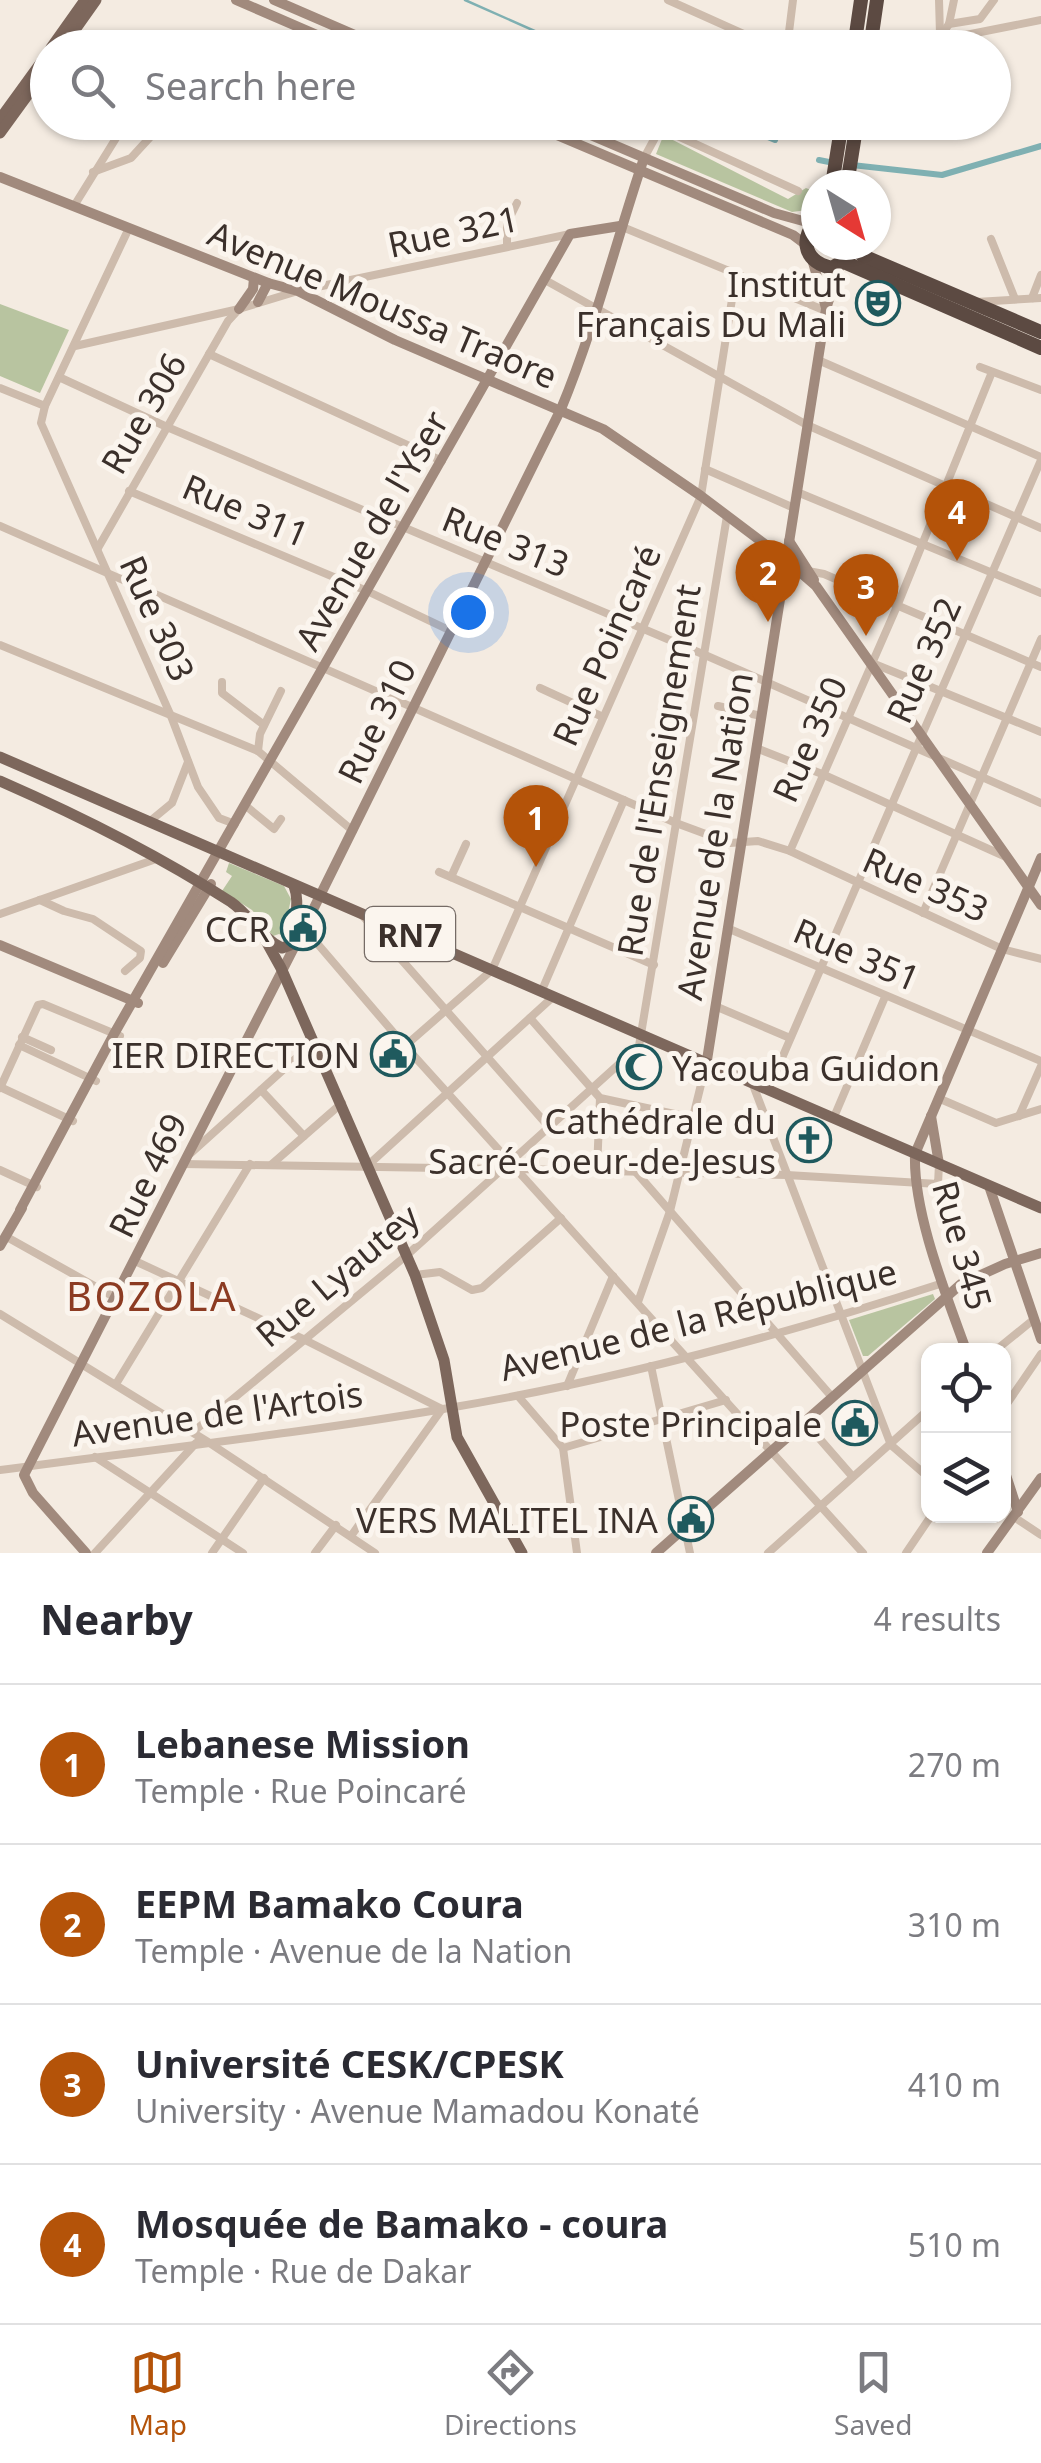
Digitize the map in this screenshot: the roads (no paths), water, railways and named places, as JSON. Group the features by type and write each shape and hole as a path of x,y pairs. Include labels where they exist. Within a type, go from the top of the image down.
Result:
{"highway":[{"path":"857,30 861,0"},
{"path":"873,30 877,0"},
{"path":"844,140 845,153"},
{"path":"842,170 850,140"},
{"path":"812,260 823,266 842,264 1040,346"},
{"path":"842,264 845,260"},
{"path":"872,260 972,302 1040,346"}],"main road":[{"path":"63,30 85,0"},
{"path":"75,30 96,0"},
{"path":"0,119 30,77"},
{"path":"0,133 30,92"},
{"name":"RN7","path":"0,757 1041,1208"},
{"path":"0,781 100,826 235,904 282,948 296,943 292,926 298,895 294,886"},
{"path":"260,930 281,968 416,1275 444,1360 446,1409 457,1437 522,1553"}],"street":[{"path":"236,0 305,30"},
{"path":"274,0 343,30"},
{"path":"668,0 735,30"},
{"path":"790,30 794,0"},
{"path":"939,0 940,30"},
{"path":"945,30 954,0"},
{"path":"949,24 980,19 994,0"},
{"path":"988,30 1041,20"},
{"path":"74,206 114,140"},
{"path":"93,172 131,158 150,140"},
{"path":"576,140 774,213 801,219"},
{"path":"595,140 801,241"},
{"path":"642,164 654,140"},
{"path":"686,140 798,191"},
{"name":"Rue 310","path":"304,928 562,409 582,360 642,164"},
{"name":"Avenue Moussa Traore","path":"0,178 298,292 395,340 604,429 804,571"},
{"path":"507,248 507,223 517,204"},
{"path":"620,226 826,310"},
{"name":"Rue 321","path":"76,346 298,292 620,226"},
{"path":"0,388 45,406 129,228"},
{"name":"Avenue de l'Yser","path":"2,1238 205,887 271,760 570,234"},
{"path":"991,239 1016,299"},
{"path":"812,260 826,310"},
{"name":"Avenue de la Nation","path":"706,1060 826,310 842,264"},
{"name":"Rue Poincaré","path":"405,1046 492,970 701,496 736,274"},
{"path":"972,302 1036,298 1041,275"},
{"path":"239,308 253,289 254,278"},
{"path":"545,280 807,425 1041,528"},
{"path":"258,302 268,283"},
{"name":"Rue 306","path":"98,548 239,308"},
{"path":"210,354 442,461"},
{"path":"818,360 1041,459"},
{"path":"980,368 1041,390"},
{"name":"Rue 350","path":"790,851 924,544 992,372"},
{"name":"Rue 313","path":"61,378 166,427 706,655 1041,803"},
{"name":"Rue 303","path":"45,406 41,424 188,762 211,809 219,818 236,824"},
{"name":"Rue 352","path":"769,1088 1041,459"},
{"path":"705,469 794,508"},
{"name":"Rue 311","path":"129,491 368,591 450,631"},
{"path":"797,492 1041,592"},
{"name":"Rue de l'Enseignement","path":"642,1034 728,516"},
{"name":"Rue 353","path":"0,526 676,823 730,843 758,841 790,851 1002,949 1041,959"},
{"path":"789,541 804,571 1041,905"},
{"path":"804,571 824,574 898,604 1041,668"},
{"path":"924,913 1041,639"},
{"path":"0,644 258,752 353,831"},
{"path":"872,663 1041,732"},
{"path":"222,682 222,692 264,725"},
{"path":"540,688 604,718"},
{"path":"258,752 264,725 281,691"},
{"path":"718,706 761,716"},
{"path":"756,748 1006,857"},
{"path":"149,822 172,803 188,762"},
{"path":"366,1167 530,1018 548,993 568,930 624,800"},
{"path":"246,806 274,829 281,819"},
{"path":"451,877 466,844"},
{"path":"0,914 158,859"},
{"path":"914,1154 1040,864"},
{"path":"440,872 654,965"},
{"path":"40,900 93,919 140,951 140,958 125,971"},
{"path":"359,912 549,1128"},
{"path":"304,928 510,1167 690,1357 863,1553"},
{"name":"Rue 469","path":"28,1466 304,928"},
{"name":"Rue 351","path":"727,928 1041,1064"},
{"path":"0,945 136,1002"},
{"path":"834,1117 885,997"},
{"path":"70,1120 0,1087 35,1008 43,1004 117,1035"},
{"path":"715,1006 790,1038"},
{"path":"530,1018 600,1098 693,1118"},
{"name":"Rue Lyautey","path":"193,1432 510,1167 638,1049 642,1034"},
{"path":"21,1042 51,1050"},
{"path":"21,1042 92,1079"},
{"path":"184,1162 314,1042"},
{"path":"638,1302 670,1211 706,1060"},
{"path":"1019,1116 1041,1064"},
{"path":"751,1080 890,1445 921,1470"},
{"path":"261,1090 304,1136"},
{"path":"598,1170 600,1098"},
{"path":"936,1098 996,1123 1041,1109"},
{"path":"272,1164 342,1103"},
{"path":"184,1162 680,1171 938,1184 931,1113"},
{"name":"Rue 345","path":"914,1154 914,1181 963,1343"},
{"path":"116,1384 250,1164"},
{"path":"0,1170 34,1186"},
{"path":"635,1170 832,1397"},
{"path":"989,1186 1009,1263 1041,1339"},
{"path":"416,1275 440,1272 472,1290 482,1288 561,1218"},
{"path":"2,1238 116,1298"},
{"path":"656,1553 968,1279 1041,1253"},
{"path":"136,1261 446,1409 351,1536"},
{"path":"567,1386 613,1276"},
{"name":"Avenue de la République","path":"446,1409 690,1357 841,1316 943,1283"},
{"path":"0,1314 193,1432 375,1553"},
{"path":"1005,1343 1034,1320"},
{"path":"1011,1398 1041,1354"},
{"path":"651,1366 690,1553"},
{"path":"518,1395 564,1448 578,1553"},
{"path":"564,1448 726,1400"},
{"name":"Avenue de l'Artois","path":"0,1470 446,1409"},
{"path":"768,1553 921,1416"},
{"path":"805,1422 852,1476"},
{"path":"95,1553 196,1443"},
{"path":"95,1457 242,1553"},
{"path":"28,1466 24,1481 86,1553"},
{"path":"212,1553 264,1478"},
{"path":"987,1553 1041,1478"},
{"path":"1011,1495 1016,1514 1041,1535"},
{"path":"906,1553 926,1523"},
{"path":"315,1553 336,1526"}],"waterway":[{"path":"465,0 532,30"},
{"path":"852,165 942,175 1041,146"},
{"path":"819,160 834,163"}],"place":[{"name":"Institut Français Du Mali","path":"878,303"},
{"name":"Mosquée de Bamako - coura","path":"957,561"},
{"name":"EEPM Bamako Coura","path":"768,622"},
{"name":"Université CESK/CPESK","path":"866,636"},
{"name":"Lebanese Mission","path":"536,867"},
{"name":"CCR","path":"303,928"},
{"name":"IER DIRECTION","path":"393,1054"},
{"name":"Yacouba Guidon","path":"639,1067"},
{"name":"Cathédrale du Sacré-Coeur-de-Jesus","path":"809,1140"},
{"name":"Poste Principale","path":"855,1423"},
{"name":"VERS MALITEL INA","path":"691,1519"}],"district":[{"name":"BOZOLA","path":"152,1295"}]}
